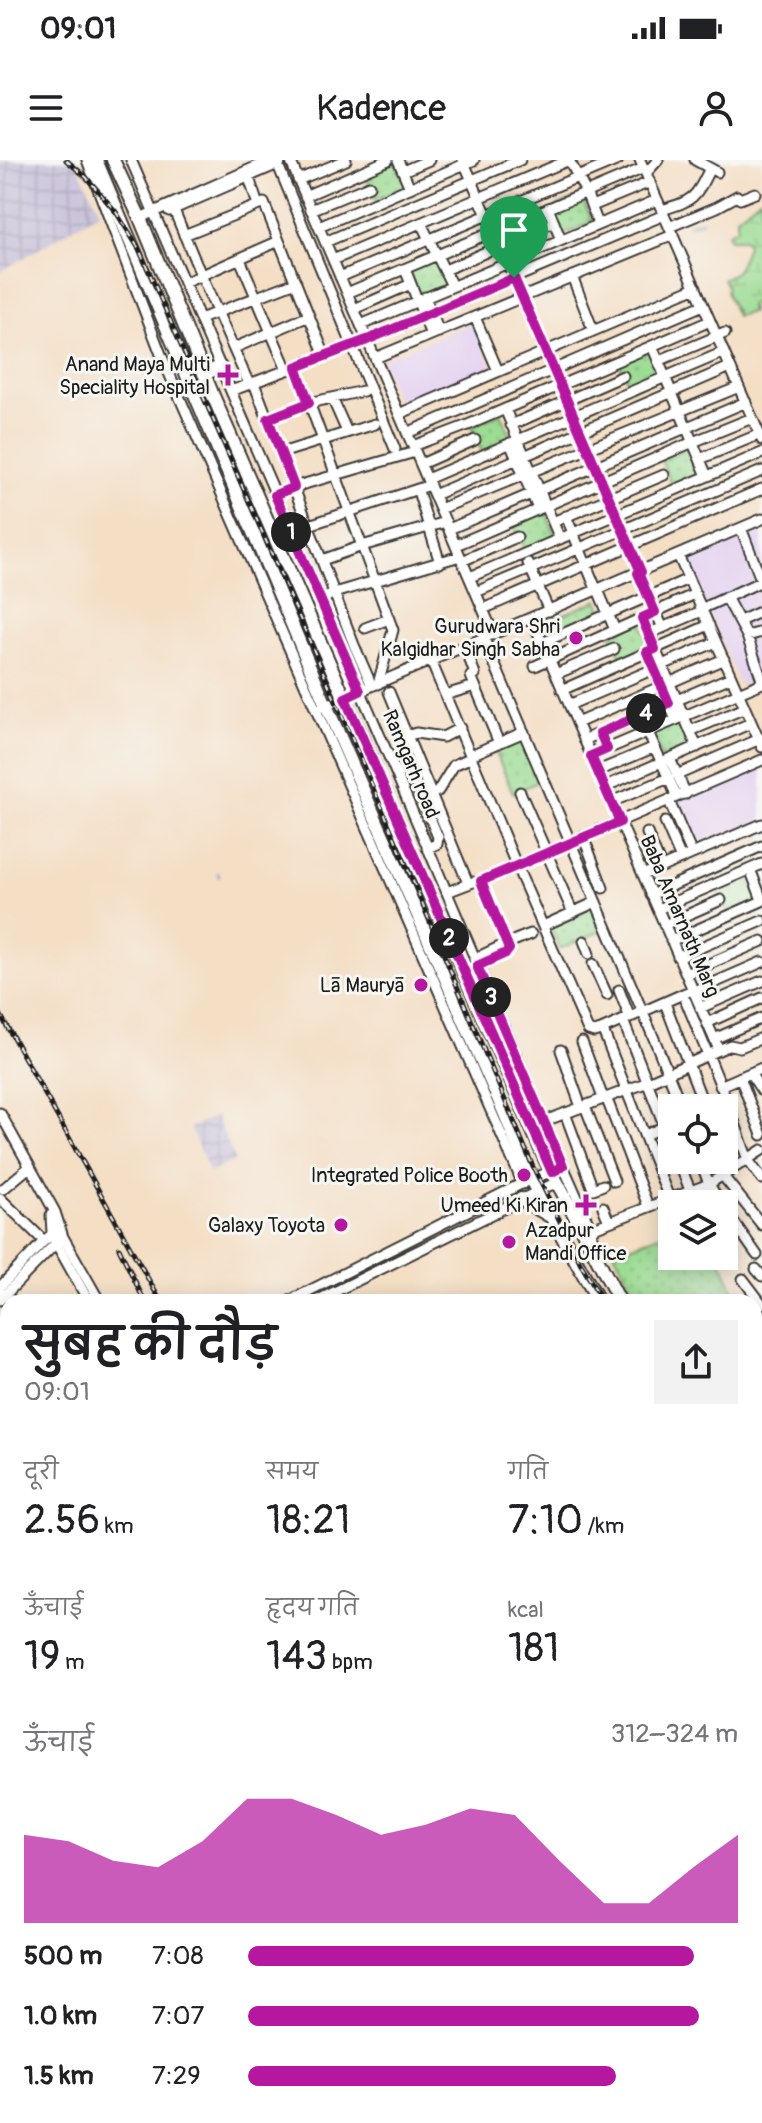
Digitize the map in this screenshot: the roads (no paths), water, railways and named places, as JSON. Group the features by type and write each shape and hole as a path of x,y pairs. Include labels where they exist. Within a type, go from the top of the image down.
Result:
{"main road":[{"path":"96,160 176,350 259,564 499,1116 518,1148 528,1182 595,1294"},
{"path":"113,160 464,971 593,1253 616,1294"},
{"path":"204,374 220,367"},
{"path":"521,1199 552,1218"}],"street":[{"path":"87,160 162,357 259,564"},
{"name":"Ramgarh road","path":"131,160 396,773 406,771 412,775 438,837 437,844 427,848 545,1121 557,1173 591,1229 593,1253"},
{"path":"298,180 346,160"},
{"path":"305,196 388,160"},
{"path":"398,160 410,188"},
{"path":"403,171 429,160"},
{"path":"325,242 520,160"},
{"path":"333,260 569,160 598,224"},
{"path":"340,277 618,160"},
{"path":"592,206 658,160"},
{"path":"231,391 382,334 663,212 680,208 696,195 713,170 695,160"},
{"path":"140,218 171,203 284,161"},
{"path":"284,161 298,180 470,577 524,732 676,1094"},
{"path":"284,161 365,386 395,449"},
{"path":"319,227 468,161 472,180 663,628"},
{"path":"347,293 586,192 645,171"},
{"path":"645,171 710,321 721,334 724,352 761,437 700,459"},
{"path":"154,213 174,210 248,175"},
{"path":"248,175 258,205"},
{"path":"311,210 369,186"},
{"path":"375,358 572,276 671,231 737,196 740,199 755,193"},
{"path":"361,325 657,200"},
{"path":"184,235 264,203 325,356"},
{"path":"548,208 561,240"},
{"path":"174,210 217,312 268,419 334,593 375,685"},
{"path":"475,220 481,236"},
{"path":"445,270 554,222"},
{"path":"421,223 452,286"},
{"path":"184,283 279,241"},
{"path":"240,259 271,331 309,403 393,630 375,685"},
{"path":"405,269 422,299 435,333"},
{"path":"572,276 593,330"},
{"path":"200,319 296,282"},
{"path":"354,309 411,284"},
{"path":"399,414 696,287"},
{"path":"388,433 420,427 703,305"},
{"path":"234,348 309,316"},
{"path":"475,317 498,371"},
{"path":"376,318 382,334"},
{"path":"275,495 414,449 426,440 710,321"},
{"path":"658,361 721,334"},
{"path":"652,346 707,476"},
{"path":"162,357 176,350"},
{"path":"292,534 309,525 430,486 441,473 724,352"},
{"path":"617,361 630,392"},
{"path":"430,486 448,489 730,367"},
{"path":"268,419 365,386 382,375"},
{"path":"511,425 623,376"},
{"path":"440,509 739,387"},
{"path":"332,398 347,432"},
{"path":"322,560 430,527 447,526 536,492 746,402"},
{"path":"505,409 514,442 542,507 560,539"},
{"path":"456,545 752,418"},
{"path":"560,421 567,438"},
{"path":"281,453 375,424"},
{"path":"468,425 481,455"},
{"path":"420,427 426,440"},
{"path":"421,464 475,440"},
{"path":"470,577 762,453"},
{"path":"657,458 671,491"},
{"path":"476,592 762,471"},
{"path":"441,473 448,489"},
{"path":"553,522 664,475"},
{"path":"483,609 762,489"},
{"path":"418,491 440,563"},
{"path":"566,516 598,590 621,664"},
{"path":"321,708 762,519"},
{"path":"648,634 762,581 741,528"},
{"path":"321,600 375,580 461,558 517,537"},
{"path":"528,552 542,584 549,611"},
{"path":"611,802 761,742 678,555"},
{"path":"542,643 688,579"},
{"path":"535,666 695,594"},
{"path":"591,756 762,681 758,655 726,597"},
{"path":"740,621 762,611"},
{"path":"642,618 651,651 680,718 697,747"},
{"path":"365,628 389,619"},
{"name":"Baba Amarnath Marg","path":"532,619 620,822 630,853 643,875 686,974 690,994 714,1039 714,1053"},
{"path":"584,625 590,641"},
{"path":"562,690 709,625"},
{"path":"747,636 762,632"},
{"path":"562,635 570,651"},
{"path":"569,705 716,642"},
{"path":"465,647 475,674 471,676 499,743"},
{"path":"556,674 614,649"},
{"path":"577,723 724,659"},
{"path":"431,661 588,1030 594,1032 627,1020 762,962"},
{"path":"584,740 731,677"},
{"path":"445,695 475,686"},
{"path":"389,692 468,883"},
{"path":"690,731 745,708"},
{"path":"604,787 751,723"},
{"path":"407,736 416,733 443,737 460,728"},
{"path":"438,791 454,765 524,732"},
{"path":"648,732 673,777 692,854"},
{"path":"600,733 607,749"},
{"path":"598,771 655,747"},
{"path":"447,892 518,868 762,760"},
{"path":"520,792 573,913"},
{"path":"665,822 681,859"},
{"path":"643,875 762,824"},
{"path":"572,845 616,828 630,853 714,1053 724,1094"},
{"path":"647,833 661,867"},
{"path":"585,841 603,888"},
{"path":"651,895 762,847"},
{"path":"658,909 762,864"},
{"path":"671,941 762,900 759,884 750,869"},
{"path":"481,881 508,942"},
{"path":"715,885 727,916"},
{"path":"664,925 721,900"},
{"path":"543,926 596,902"},
{"path":"678,957 762,921"},
{"path":"464,971 508,942 531,934"},
{"path":"584,941 607,995"},
{"path":"686,974 762,941"},
{"path":"700,1008 760,982 762,996 707,1023"},
{"path":"619,990 648,1082 658,1104"},
{"path":"665,1003 702,1094"},
{"path":"714,1039 762,1018"},
{"path":"604,1033 666,1190"},
{"path":"545,1121 648,1082 730,1045 740,1047 762,1038"},
{"path":"582,1042 648,1206"},
{"path":"561,1050 614,1181"},
{"path":"720,1086 762,1068"},
{"path":"745,1075 762,1091"},
{"path":"745,1075 762,1135"},
{"path":"0,1113 55,1212 55,1236 3,1294"},
{"path":"565,1113 593,1189 603,1185"},
{"path":"330,1294 521,1199 528,1182 499,1116"},
{"path":"0,1122 50,1212 55,1236 85,1294"},
{"path":"645,1135 658,1129"},
{"path":"738,1132 748,1160 762,1179"},
{"path":"738,1166 762,1150"},
{"path":"27,1169 1,1191 55,1236 95,1294"},
{"path":"303,1294 528,1182 557,1173"},
{"path":"684,1174 690,1190 726,1174 762,1225"},
{"path":"705,1174 713,1190"},
{"path":"591,1229 658,1202"},
{"path":"603,1207 609,1222"},
{"path":"738,1228 757,1255"},
{"path":"743,1279 754,1294"}],"waterway":[{"path":"688,225 702,221"},
{"path":"218,873 219,877"}],"railway":[{"path":"66,160 86,177 116,212 139,249 381,805 533,1167 598,1294"},
{"path":"0,1014 157,1294"},
{"path":"119,1248 141,1294"}],"place":[{"name":"Anand Maya Multi Speciality Hospital","path":"228,375"},
{"name":"Gurudwara Shri Kalgidhar Singh Sabha","path":"576,638"},
{"name":"Lā Mauryā","path":"421,985"},
{"name":"Integrated Police Booth","path":"524,1175"},
{"name":"Umeed Ki Kiran","path":"586,1205"},
{"name":"Galaxy Toyota","path":"341,1225"},
{"name":"Azadpur Mandi Office","path":"509,1242"}]}
